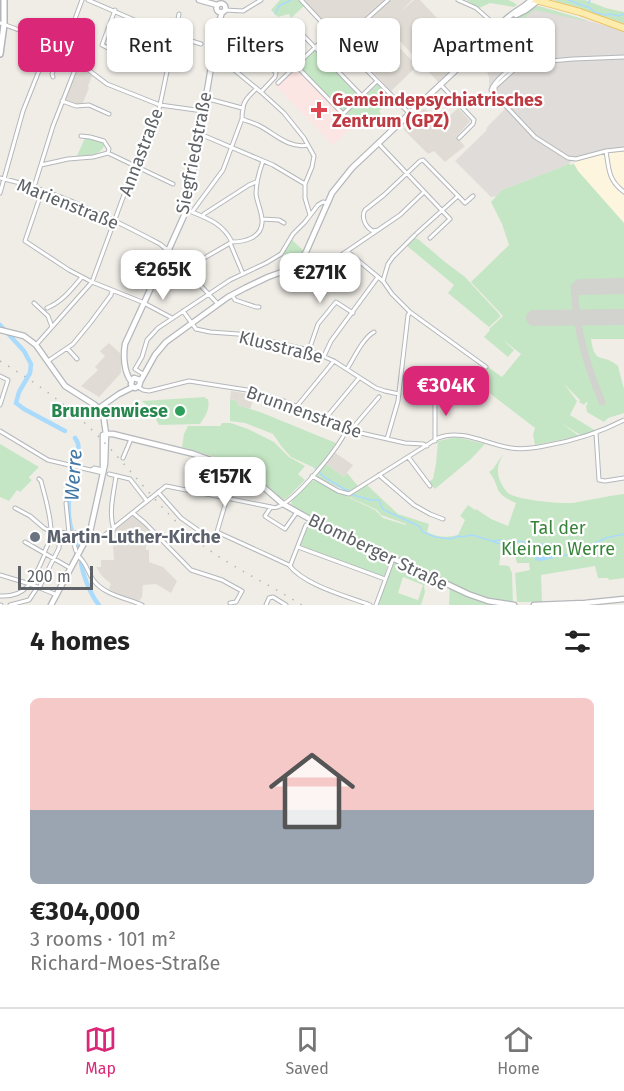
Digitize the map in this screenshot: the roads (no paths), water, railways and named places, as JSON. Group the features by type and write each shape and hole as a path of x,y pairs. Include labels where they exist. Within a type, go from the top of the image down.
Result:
{"main road":[{"path":"0,54 4,0"},
{"path":"538,0 624,28"}],"street":[{"path":"75,18 82,0"},
{"path":"88,0 115,10 118,14 128,18"},
{"path":"199,0 243,11 261,0"},
{"path":"301,0 318,18"},
{"path":"368,18 388,0"},
{"path":"458,0 475,7 486,18"},
{"path":"507,18 531,0"},
{"path":"510,18 538,0"},
{"path":"112,18 115,10"},
{"name":"Annastraße","path":"178,18 179,14"},
{"path":"2,24 18,30"},
{"path":"107,32 102,45 107,48"},
{"path":"305,38 362,96"},
{"path":"193,42 201,44"},
{"path":"305,56 315,47"},
{"path":"624,57 522,64 494,90 495,95 535,137 568,158 576,159 624,149"},
{"path":"0,193 2,178 23,111 38,72"},
{"path":"53,72 53,77"},
{"path":"34,187 53,126 74,72"},
{"path":"91,72 106,84 160,105 203,111"},
{"name":"Annastraße","path":"92,282 135,165 153,130 166,72"},
{"name":"Siegfriedstraße","path":"136,383 127,376 125,344 189,211 210,72"},
{"path":"237,72 284,113 308,144 314,156 305,184 310,215"},
{"path":"261,92 275,77 275,72"},
{"path":"278,83 289,72"},
{"path":"303,72 344,115 378,81"},
{"path":"369,72 410,114"},
{"path":"100,410 106,409 116,396 136,383 161,348 219,304 245,288 296,265 306,252 332,193 352,167 454,72"},
{"path":"441,85 474,120 459,138"},
{"path":"243,274 224,229 214,221 189,211 222,170 242,119 242,108 256,89"},
{"path":"205,98 242,108"},
{"path":"62,101 76,106 89,105 109,114"},
{"path":"242,119 259,126 287,143 299,146 308,144"},
{"path":"200,134 263,161 305,184"},
{"path":"81,136 104,141 109,149 108,153"},
{"path":"379,144 454,222"},
{"path":"606,151 611,177 617,187 624,192"},
{"path":"42,165 108,153 173,184"},
{"path":"378,230 373,231 368,228 363,218 365,210 420,161 423,160 465,203 473,196"},
{"path":"188,272 199,261 231,243 244,242 254,236 261,227 257,182 263,161"},
{"name":"Marienstraße","path":"2,178 34,187 115,220 160,244 219,304"},
{"path":"203,216 257,182"},
{"path":"42,190 25,241 82,277 173,318"},
{"path":"296,265 302,269 327,264 400,215 424,192"},
{"path":"383,281 388,264 393,257 458,196"},
{"path":"143,374 135,369 142,357 147,340 158,328 230,280 281,254 310,215 321,203 327,203"},
{"path":"262,219 279,220 284,223"},
{"path":"430,238 450,219"},
{"path":"348,252 383,281 410,312 486,367"},
{"path":"47,308 65,296 82,277"},
{"path":"324,356 331,341 378,278"},
{"path":"36,345 92,282"},
{"path":"48,361 73,344 112,291"},
{"path":"232,295 235,300 260,307"},
{"path":"309,350 318,324 336,302 353,312"},
{"path":"34,303 48,316 52,327"},
{"path":"183,312 192,325"},
{"path":"387,439 399,394 410,312"},
{"name":"Klusstraße","path":"192,325 196,329 210,332 238,334 309,350 334,361 376,388 399,394"},
{"path":"4,330 24,336 36,345 65,386 103,413 105,435 102,464 105,472 88,535 51,605"},
{"path":"347,369 365,340 374,332"},
{"path":"67,348 77,359"},
{"path":"297,406 334,361"},
{"path":"435,441 435,395 444,374"},
{"path":"0,376 8,380 0,405"},
{"path":"324,420 359,378"},
{"name":"Brunnenstraße","path":"136,383 146,391 189,381 252,392 297,406 352,431 427,446"},
{"path":"352,431 379,397"},
{"path":"312,476 346,494 447,435 523,449 562,443 596,433 624,420"},
{"path":"15,508 52,533 103,537 166,486 276,508 294,495 312,476 347,429"},
{"path":"0,431 52,462 130,479 147,501"},
{"path":"596,433 599,480 624,478"},
{"name":"Blomberger Straße","path":"105,435 116,435 170,447 233,468 254,479 283,504 297,512 393,559 475,597 514,605"},
{"path":"123,458 131,439"},
{"path":"409,458 430,486"},
{"path":"379,475 414,506 442,519"},
{"path":"114,529 112,499 116,476"},
{"path":"0,596 26,590 49,546 52,533 39,479"},
{"path":"157,493 182,518 212,540 217,532 227,498"},
{"path":"66,503 77,554 97,584 116,595 142,605"},
{"path":"271,507 265,516 285,528 297,512"},
{"path":"133,513 191,570 222,580 242,591 236,602 230,603"},
{"path":"290,566 306,525"},
{"path":"217,532 290,566 295,573 317,585 370,605"},
{"path":"10,605 29,600 34,594 59,548 60,533"},
{"path":"25,542 70,569"},
{"path":"298,547 385,579"},
{"path":"376,605 393,559"},
{"path":"0,575 57,595"},
{"path":"22,592 26,601"},
{"path":"266,605 269,598 273,597 286,605"},
{"path":"534,605 608,603 624,598"}],"water":[{"path":"535,544 558,545 562,556 541,561 535,560"}],"waterway":[{"path":"275,14 279,6 291,0"},
{"path":"568,0 605,15 624,14"},
{"name":"Werre","path":"0,325 24,351 31,364 30,373 19,392 16,403 65,431"},
{"name":"Werre","path":"75,438 78,450 69,496 69,517 78,546"},
{"path":"315,468 324,477 349,490"},
{"path":"352,494 379,500 384,510 419,526 423,532 435,537 451,539 472,535 492,541 507,542 510,540 533,543"},
{"path":"561,556 572,554 606,538 624,534"},
{"path":"494,542 504,545 507,549 511,547 521,552 536,551"},
{"name":"Werre","path":"81,563 88,585 99,605"}],"railway":[{"path":"0,361 48,392 81,420 176,522 202,545 302,605"}],"place":[{"name":"Gemeindepsychiatrisches Zentrum (GPZ)","path":"319,110"},
{"name":"Brunnenwiese","path":"180,411"},
{"name":"Martin-Luther-Kirche","path":"35,537"}],"park label":[{"name":"Tal der Kleinen Werre","path":"558,538"}]}
